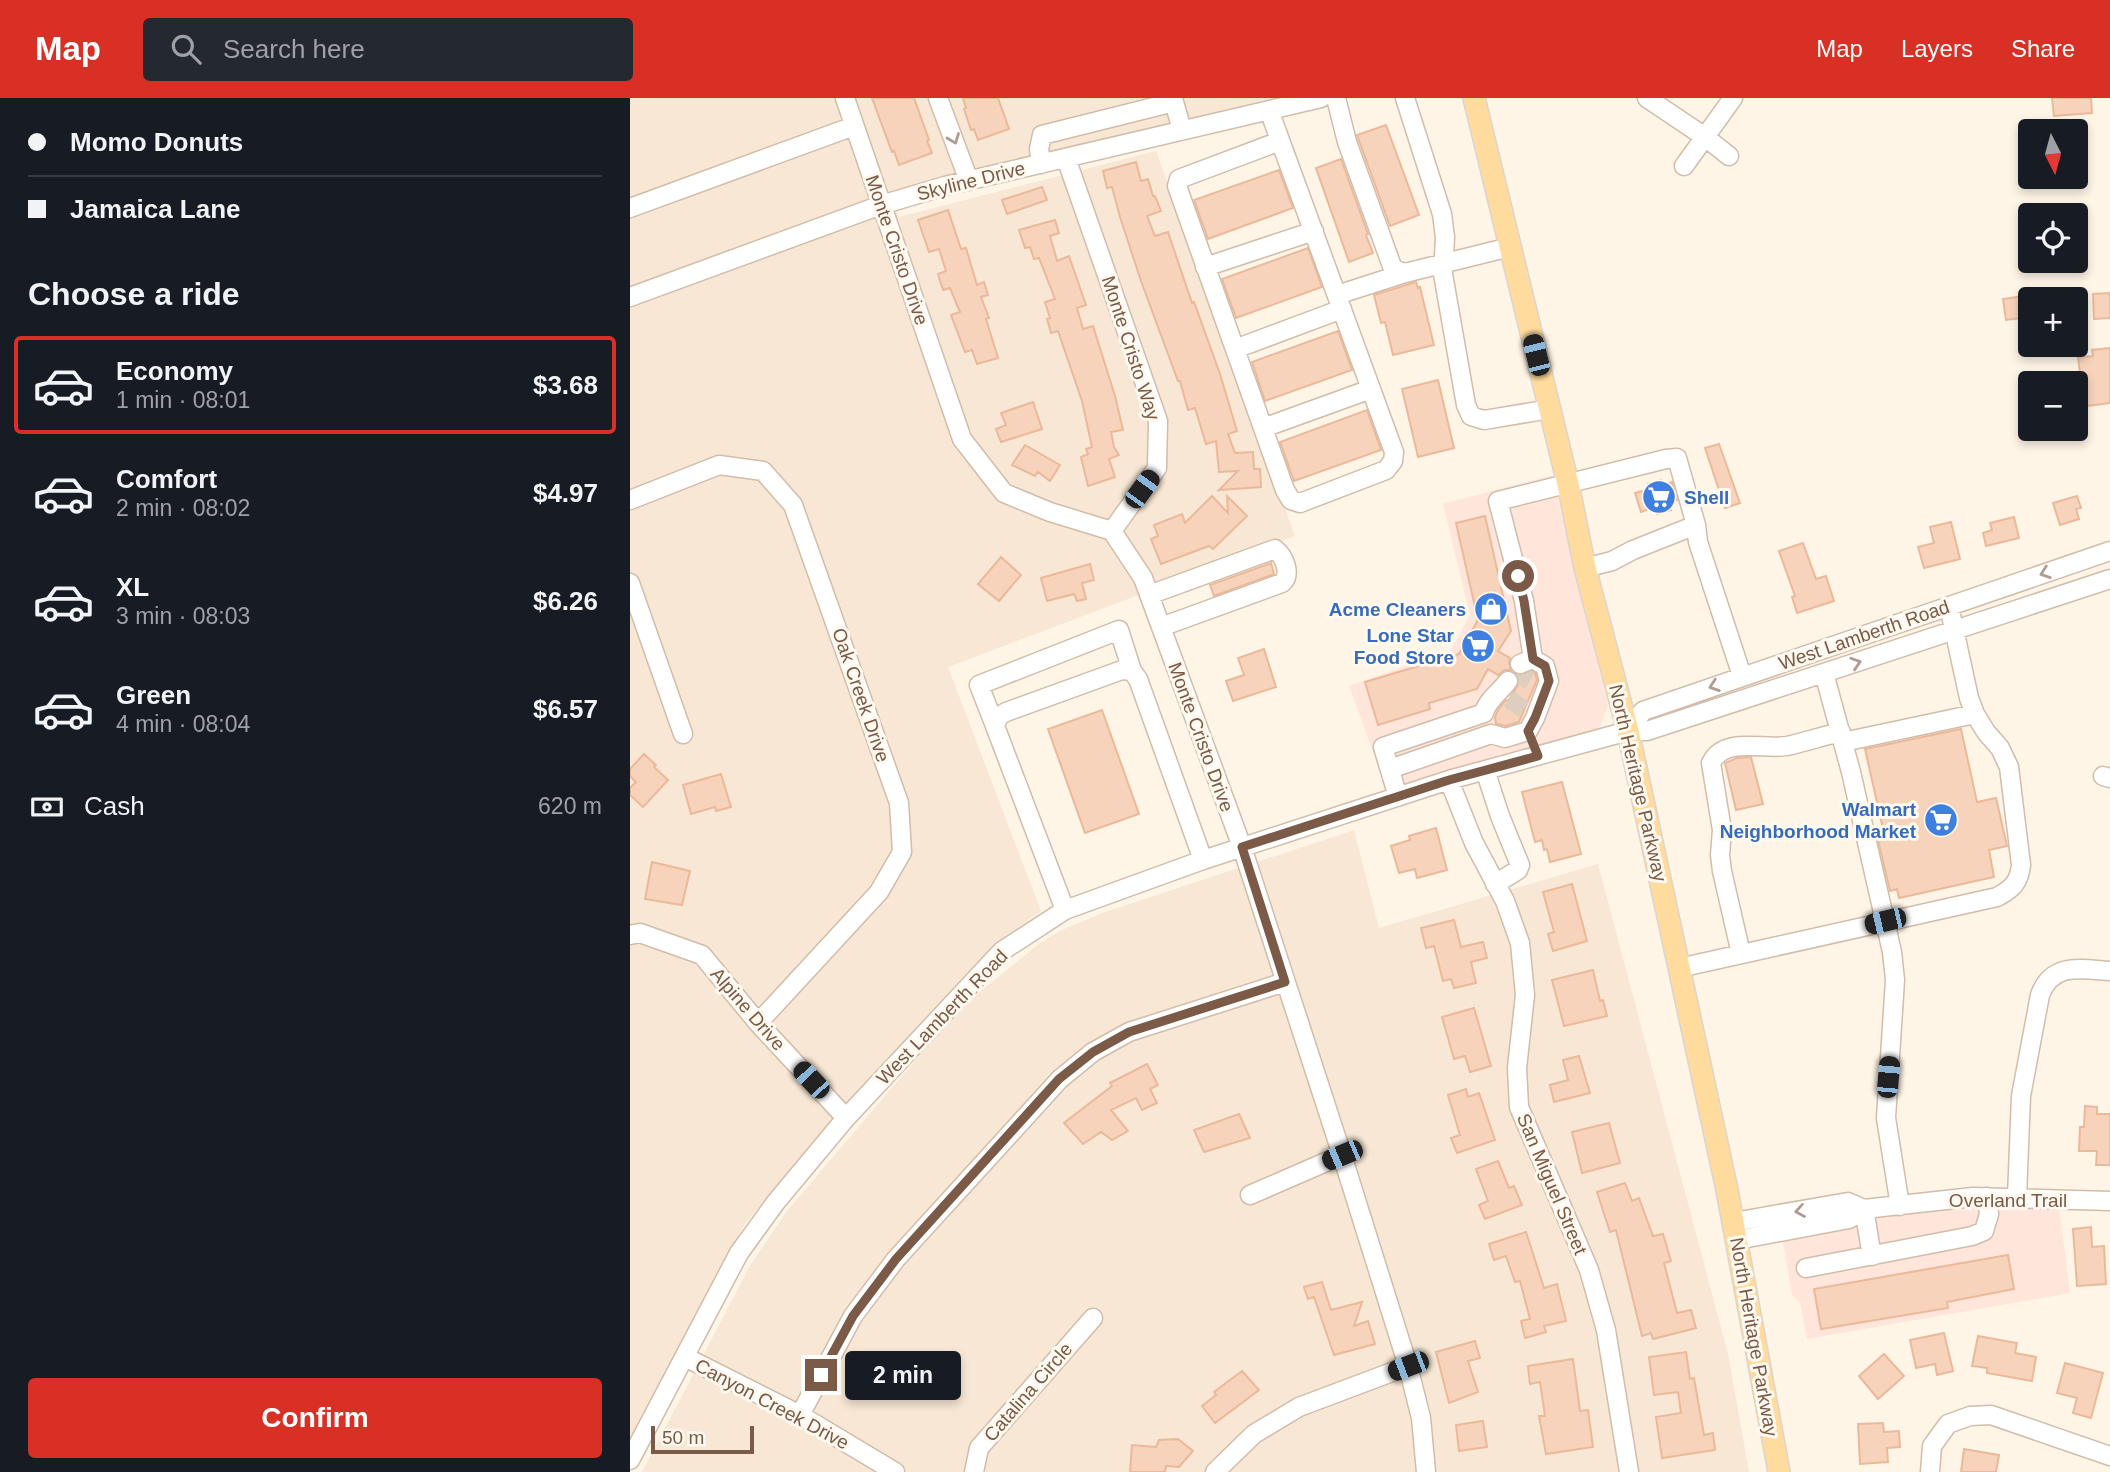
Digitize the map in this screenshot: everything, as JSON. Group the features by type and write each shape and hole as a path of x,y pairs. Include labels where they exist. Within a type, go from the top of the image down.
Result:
{"main road":[{"name":"North Heritage Parkway","path":"1474,98 1568,484 1585,568 1628,731 1735,1231 1779,1472"}],"street":[{"name":"Monte Cristo Drive","path":"845,98 962,439 1004,493 1050,512 1112,531 1143,578 1242,847 1342,1155 1408,1366 1420,1418 1426,1472"},
{"path":"938,98 969,181"},
{"name":"Skyline Drive","path":"630,297 881,205 1182,130 1244,107 1269,110 1321,98"},
{"path":"1336,98 1347,142 1393,269 1405,273"},
{"path":"1405,98 1442,214 1445,237 1443,274 1466,405 1471,416 1484,420 1549,409"},
{"path":"1647,98 1729,156"},
{"path":"1684,166 1733,98"},
{"path":"1041,164 1039,149 1042,135 1174,102 1182,130"},
{"path":"1269,110 1394,452 1393,461 1386,470 1300,503 1291,500 1285,490 1177,186 1179,178 1280,141"},
{"path":"630,208 854,126"},
{"name":"Monte Cristo Way","path":"1066,158 1158,421 1157,468 1112,531"},
{"path":"1205,267 1314,231"},
{"path":"1235,349 1405,273 1510,247"},
{"path":"1263,428 1371,389"},
{"path":"1390,769 1491,734 1505,738 1530,720 1543,688 1549,681 1545,666 1526,662 1524,601 1498,501 1677,458 1696,525 1698,542 1742,676"},
{"name":"Oak Creek Drive","path":"630,500 719,465 763,471 793,505 899,803 902,852 879,892 758,1023"},
{"path":"1585,568 1612,561 1696,525"},
{"path":"1149,595 1275,549 1280,553 1288,573 1287,579 1282,583 1161,627"},
{"name":"West Lamberth Road","path":"1628,731 1643,711 2110,551"},
{"name":"West Lamberth Road","path":"631,1457 739,1254 776,1202 846,1118 1002,951 1065,910 1203,860 1449,780 1628,731 1647,732 2110,579"},
{"path":"630,583 683,734"},
{"path":"1679,968 1997,897 2011,890 2019,879 2021,865 2009,766 2000,748 1975,714 1969,698 1949,606"},
{"path":"1065,910 979,685 1119,629 1132,671 1138,680 1203,860"},
{"path":"995,726 999,716 1006,712 1122,670 1132,671"},
{"path":"1824,673 1842,737 1885,921 1895,980 1886,1118 1900,1206"},
{"path":"1491,734 1484,713 1486,704 1506,691"},
{"path":"1398,797 1383,747 1484,713"},
{"path":"1741,954 1721,872 1722,830 1711,763 1716,754 1725,749 1751,745 1774,748 1975,714"},
{"path":"1530,720 1538,756"},
{"path":"1485,770 1520,865 1518,870 1495,884"},
{"name":"San Miguel Street","path":"1449,780 1474,843 1505,901 1520,943 1525,995 1517,1068 1518,1107 1589,1270 1606,1330 1629,1472"},
{"name":"Alpine Drive","path":"630,935 640,933 702,955 758,1023 846,1118"},
{"path":"2017,1197 2021,1096 2044,984 2061,971 2110,971"},
{"path":"800,1415 853,1316 896,1259 1059,1079 1093,1052 1129,1032 1285,982"},
{"path":"1250,1195 1342,1155"},
{"path":"1806,1268 1972,1236 1984,1231 1989,1214 1987,1197"},
{"name":"Overland Trail","path":"1735,1231 1849,1219 1864,1209 1926,1201 1987,1197 2110,1201"},
{"path":"1864,1209 1872,1255"},
{"name":"Catalina Circle","path":"974,1472 979,1448 1093,1318"},
{"name":"Canyon Creek Drive","path":"685,1357 800,1415 895,1472"},
{"path":"1215,1472 1254,1434 1298,1408 1408,1366"},
{"path":"1930,1472 1932,1446 1948,1424 1970,1416 1992,1415 2110,1456"}],"shaded area":[{"path":"630,98 1304,98 888,197 899,217 1156,151 1295,536 948,667 1041,911 1002,939 972,968 851,1100 744,1225 677,1356 630,1438"},
{"path":"1552,475 1608,706 1600,727 1593,732 1389,795 1349,686 1451,650 1470,615 1443,504"},
{"path":"1354,830 1379,928 1598,864 1728,1354 1749,1472 642,1472 751,1264 787,1211 960,1008 1040,943 1062,930 1105,912"},
{"path":"1952,1201 2059,1208 2070,1293 1807,1339 1800,1302 1792,1295 1782,1236"}],"building":[{"path":"872,98 914,98 932,153 899,165"},
{"path":"963,98 998,98 1009,129 978,140 974,129 971,130"},
{"path":"2052,98 2091,98 2092,113 2054,116"},
{"path":"1386,125 1419,215 1390,226 1357,135"},
{"path":"1341,159 1373,253 1349,262 1316,168"},
{"path":"1136,162 1141,181 1148,179 1161,211 1147,216 1155,236 1168,232 1220,374 1237,431 1228,434 1235,453 1253,452 1254,469 1260,469 1261,487 1219,490 1238,471 1219,472 1216,441 1206,444 1195,408 1188,410 1180,381 1141,281 1112,187 1107,188 1103,171"},
{"path":"1279,170 1293,208 1208,239 1194,200"},
{"path":"1042,187 1047,200 1007,214 1002,200"},
{"path":"948,210 961,249 966,248 977,285 984,282 988,295 981,297 998,358 977,364 972,350 965,352 951,315 960,312 950,288 943,290 938,274 946,271 939,249 929,252 918,220"},
{"path":"1055,220 1059,233 1050,236 1057,261 1069,256 1086,305 1077,308 1083,329 1093,326 1123,430 1111,432 1119,455 1109,459 1115,477 1088,486 1081,457 1088,454 1086,449 1092,447 1082,401 1058,331 1051,333 1047,319 1050,318 1045,302 1055,299 1039,258 1034,259 1030,247 1025,248 1019,230"},
{"path":"1308,248 1322,287 1236,318 1222,279"},
{"path":"1416,282 1418,288 1420,287 1434,345 1393,355 1385,322 1381,323 1374,295"},
{"path":"2110,293 2110,318 2094,319 2093,294"},
{"path":"2018,297 2018,318 2006,320 2003,299"},
{"path":"1338,331 1352,370 1265,401 1252,362"},
{"path":"2110,348 2110,403 2088,406 2088,371 2080,371 2078,357 2093,356 2092,350"},
{"path":"1438,380 1454,448 1418,457 1402,389"},
{"path":"1033,402 1042,429 1001,442 996,429 1006,425 1001,413"},
{"path":"1367,410 1381,450 1294,481 1280,442"},
{"path":"1719,444 1740,503 1725,508 1705,448"},
{"path":"1025,445 1060,465 1050,481 1038,472 1035,476 1012,465"},
{"name":"Shell","path":"1661,480 1663,485 1672,482 1677,500 1668,503 1671,510 1657,514 1655,507 1641,512 1635,493 1650,489 1648,484"},
{"path":"1212,496 1228,513 1227,496 1247,516 1213,549 1209,546 1161,564 1151,539 1158,536 1154,525 1182,514 1185,523"},
{"path":"2077,496 2081,508 2076,509 2079,519 2060,525 2053,503"},
{"path":"1485,516 1511,631 1498,651 1510,658 1511,670 1505,670 1498,675 1488,669 1477,689 1429,703 1430,709 1378,725 1365,682 1459,654 1478,620 1456,523"},
{"path":"2014,517 2019,538 1986,546 1983,533 1992,530 1990,523"},
{"path":"1951,522 1960,559 1924,568 1918,547 1934,543 1930,527"},
{"path":"1803,543 1816,579 1826,576 1834,601 1797,613 1792,597 1795,596 1779,551"},
{"path":"1001,557 1021,575 999,601 978,584"},
{"path":"1271,563 1274,574 1214,596 1210,585"},
{"path":"1090,564 1094,580 1082,583 1086,599 1077,601 1074,594 1047,601 1041,578"},
{"path":"1264,649 1276,687 1233,701 1226,681 1244,675 1238,658"},
{"path":"1532,672 1537,680 1519,722 1505,726 1496,724 1498,710 1509,700 1519,683 1517,675"},
{"path":"1102,710 1139,814 1085,833 1048,729"},
{"name":"Walmart Neighborhood Market","path":"1961,729 1977,802 1996,798 2007,846 1989,850 1994,877 1899,898 1897,889 1890,891 1878,840 1885,838 1865,749"},
{"path":"644,754 668,780 643,807 630,795 630,788 636,782 630,776 630,769"},
{"path":"1751,757 1763,804 1736,810 1725,763 1737,758"},
{"path":"721,774 731,807 716,811 715,807 691,814 683,785"},
{"path":"1562,782 1581,854 1550,862 1542,840 1535,842 1522,792"},
{"path":"1436,828 1447,870 1417,878 1415,869 1399,873 1391,846 1410,840 1409,836"},
{"path":"652,862 690,871 682,905 645,899"},
{"path":"1572,884 1587,941 1553,951 1548,934 1554,932 1543,892"},
{"path":"1454,920 1461,947 1483,942 1487,958 1471,962 1476,983 1454,988 1451,979 1443,981 1434,946 1426,948 1421,928"},
{"path":"1593,970 1600,1001 1603,1000 1607,1016 1564,1026 1552,980"},
{"path":"1474,1008 1491,1066 1470,1072 1465,1056 1454,1059 1442,1017"},
{"path":"1579,1056 1590,1093 1554,1102 1550,1085 1568,1080 1563,1060"},
{"path":"1147,1064 1158,1085 1150,1089 1157,1103 1142,1110 1136,1098 1111,1110 1128,1131 1112,1140 1101,1132 1083,1144 1064,1123 1112,1086 1110,1083"},
{"path":"1466,1089 1468,1097 1479,1093 1495,1140 1457,1153 1451,1138 1460,1135 1448,1095"},
{"path":"2085,1106 2097,1107 2097,1114 2110,1114 2110,1165 2096,1165 2097,1151 2079,1151 2080,1127 2084,1127"},
{"path":"1239,1114 1250,1138 1204,1152 1194,1130"},
{"path":"1609,1123 1620,1163 1582,1173 1572,1132"},
{"path":"1498,1161 1509,1188 1514,1186 1522,1205 1485,1219 1479,1205 1488,1201 1476,1169"},
{"path":"1625,1183 1632,1201 1639,1198 1653,1236 1663,1234 1671,1261 1664,1263 1677,1313 1691,1310 1696,1328 1653,1339 1651,1333 1642,1336 1616,1230 1610,1232 1597,1192"},
{"path":"2091,1227 2092,1247 2104,1246 2106,1284 2077,1286 2073,1229"},
{"path":"1526,1232 1544,1288 1557,1284 1566,1321 1544,1326 1546,1332 1525,1338 1521,1321 1530,1319 1520,1281 1515,1282 1506,1256 1494,1260 1489,1244"},
{"path":"2008,1255 2014,1289 1947,1302 1948,1308 1821,1329 1814,1289"},
{"path":"1322,1282 1331,1310 1362,1302 1354,1326 1368,1321 1375,1344 1334,1355 1314,1297 1308,1299 1304,1287"},
{"path":"1944,1333 1953,1371 1937,1375 1935,1364 1916,1368 1910,1340"},
{"path":"1978,1336 2017,1343 2015,1353 2036,1357 2032,1381 1987,1373 1987,1368 1972,1366"},
{"path":"1475,1341 1480,1358 1468,1361 1478,1392 1449,1403 1436,1352"},
{"path":"1686,1352 1690,1379 1694,1378 1704,1435 1713,1433 1715,1450 1662,1458 1656,1417 1681,1413 1678,1392 1654,1395 1649,1357"},
{"path":"1884,1354 1904,1376 1878,1399 1859,1376"},
{"path":"1573,1359 1580,1411 1588,1410 1593,1447 1546,1454 1539,1416 1545,1416 1540,1382 1530,1384 1528,1366"},
{"path":"2065,1363 2103,1373 2091,1418 2073,1413 2077,1398 2057,1393"},
{"path":"1242,1371 1259,1390 1215,1423 1202,1406 1216,1395 1214,1392"},
{"path":"1483,1421 1487,1447 1459,1451 1456,1425"},
{"path":"1883,1423 1884,1432 1899,1431 1900,1447 1887,1448 1888,1462 1860,1464 1858,1424"},
{"path":"1178,1439 1193,1451 1179,1467 1166,1466 1165,1472 1130,1472 1132,1445 1156,1447 1159,1440"},
{"path":"1964,1449 1999,1455 1996,1472 1961,1472"}],"tunnel":[{"path":"1514,672 1540,686"},
{"path":"1509,699 1526,711"}],"place":[{"name":"Shell","path":"1659,497"},
{"name":"Acme Cleaners","path":"1491,609"},
{"name":"Lone Star Food Store","path":"1478,646"},
{"name":"Walmart Neighborhood Market","path":"1941,820"}],"route":[{"path":"821,1375 853,1316 896,1259 1059,1079 1093,1052 1129,1032 1285,982 1242,847 1449,780 1538,756 1528,731 1549,681 1545,666 1533,659 1518,576"}]}
